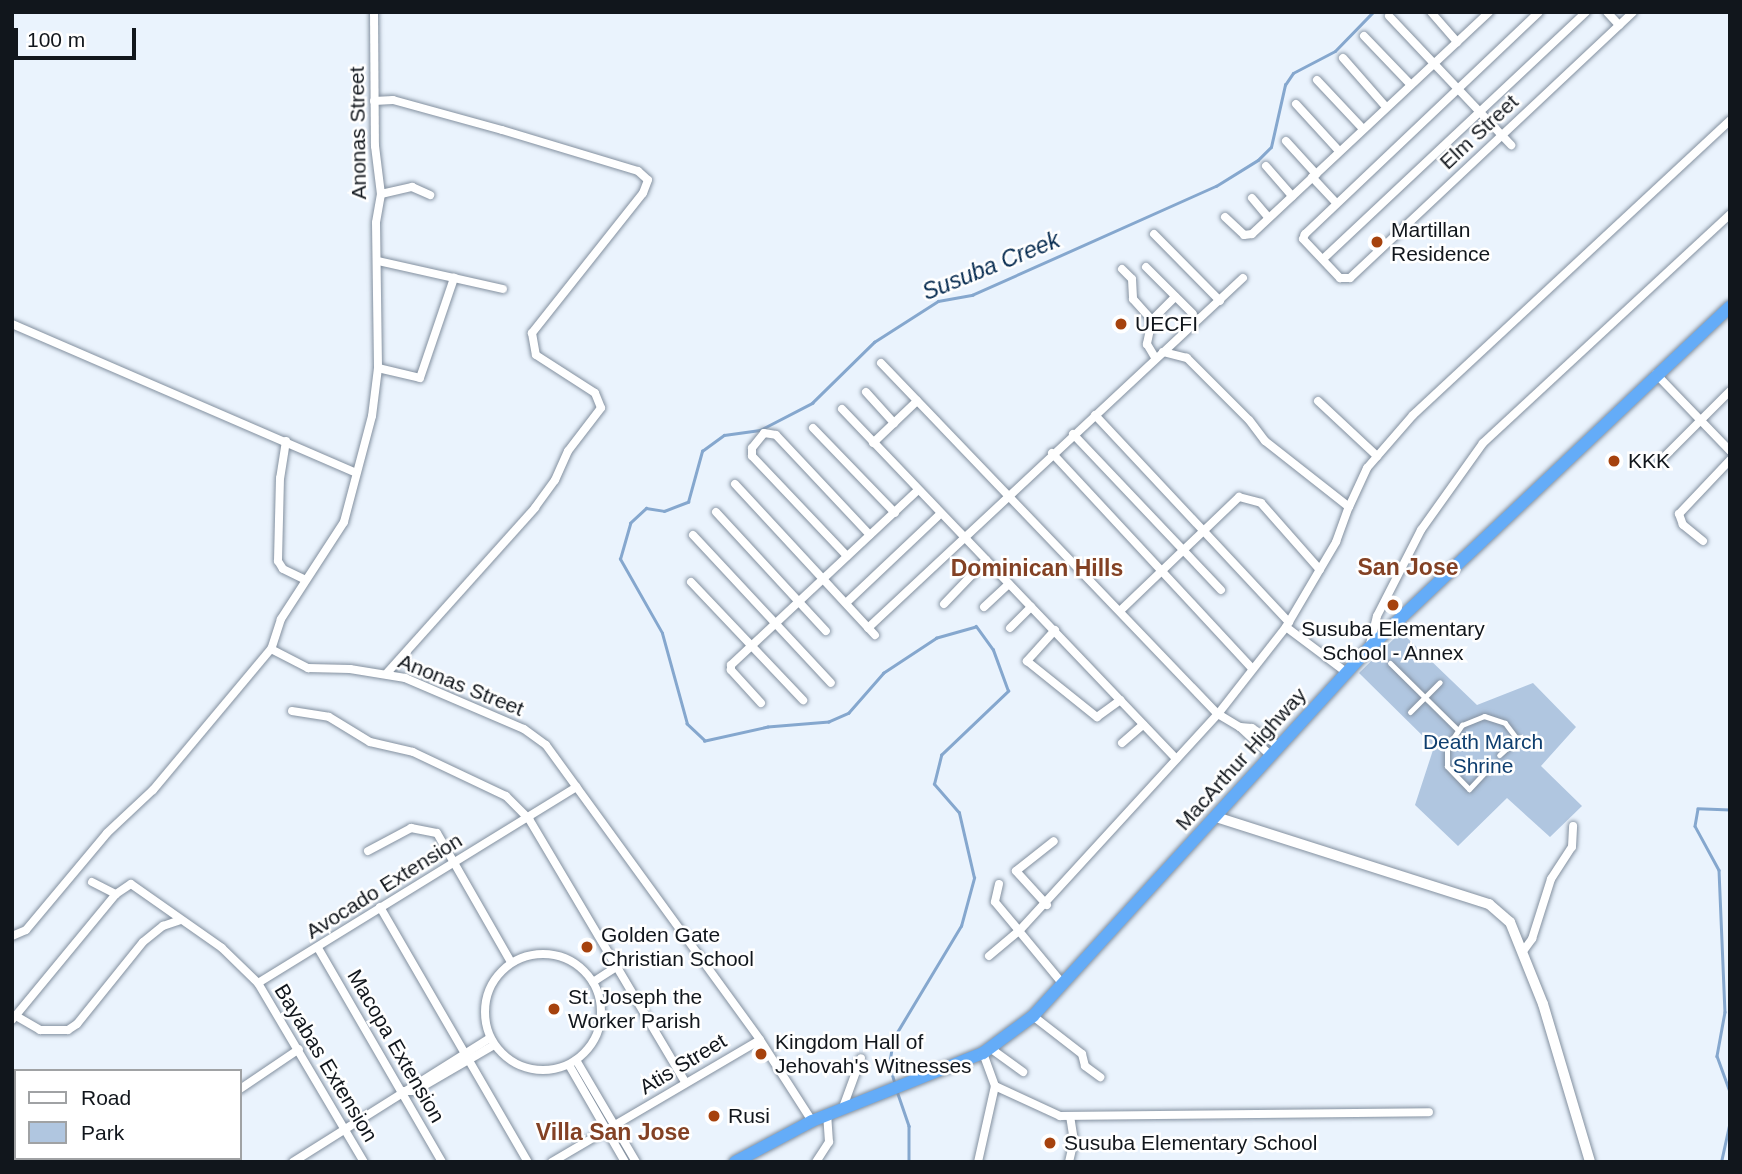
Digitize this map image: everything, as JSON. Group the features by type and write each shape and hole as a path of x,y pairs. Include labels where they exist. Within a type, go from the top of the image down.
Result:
{"highway":[{"name":"MacArthur Highway","path":"735,1162 812,1121 916,1081 986,1050 1033,1016 1216,817 1273,750 1369,648 1730,307"}],"street":[{"name":"Anonas Street","path":"374,12 374,101 380,194 378,368 372,416 344,522 281,619 271,649 308,668 387,673 524,729 546,746 760,1040 812,1121"},
{"path":"1431,12 1457,42"},
{"path":"1225,217 1248,236 1457,42 1478,16 1489,12"},
{"path":"1539,12 1335,202 1303,236 1323,260 1586,12"},
{"path":"1607,12 1619,25"},
{"name":"Elm Street","path":"1323,260 1340,278 1350,278 1633,12"},
{"path":"1389,16 1511,145"},
{"path":"1364,36 1410,84"},
{"path":"1343,58 1386,107"},
{"path":"1317,79 1363,129"},
{"path":"374,101 393,100 502,130 638,171 648,180 643,193 532,333 536,355 595,393 601,408 568,451 555,480 535,508 387,673"},
{"path":"1296,104 1339,152"},
{"path":"989,956 1047,905 1218,714 1251,667 1288,625 1320,570 1377,456 1413,415 1730,120"},
{"path":"1286,141 1335,202"},
{"path":"1266,166 1292,196"},
{"path":"380,194 412,187 430,195"},
{"path":"1252,198 1269,218"},
{"path":"1369,648 1377,616 1421,530 1483,443 1730,214"},
{"path":"1154,234 1220,301"},
{"path":"378,261 503,289"},
{"path":"1146,267 1193,314"},
{"path":"1122,269 1132,279 1133,299 1152,320"},
{"path":"378,368 420,378 454,278"},
{"path":"868,628 1052,453 1243,278"},
{"path":"1175,297 1152,320 1147,344 1160,356 1186,358 1249,420 1265,441 1349,508"},
{"path":"12,324 286,440 356,473"},
{"path":"881,363 1218,714 1240,727 1252,728 1273,750"},
{"path":"1657,374 1730,451"},
{"path":"1659,462 1730,391"},
{"path":"866,392 894,423"},
{"path":"873,443 917,401"},
{"path":"1318,401 1377,456"},
{"path":"842,409 1176,759"},
{"path":"1095,415 1204,529 1288,625 1346,673"},
{"path":"813,428 895,513"},
{"path":"847,556 752,456 752,448 764,433 776,435 870,535"},
{"path":"1073,434 1221,590"},
{"path":"286,440 280,478 278,561 283,569 306,580"},
{"path":"1052,453 1251,667"},
{"path":"1703,541 1683,525 1679,514 1730,460"},
{"path":"735,484 875,635"},
{"path":"761,703 731,670 822,579 918,491"},
{"path":"1120,611 1161,568 1236,499 1251,497 1261,503 1320,570"},
{"path":"716,512 826,631"},
{"path":"846,603 940,514"},
{"path":"693,535 831,683"},
{"path":"944,604 986,560"},
{"path":"691,582 803,700"},
{"path":"984,607 1009,584"},
{"path":"1010,628 1031,607"},
{"path":"1055,630 1027,662 1097,717 1121,700"},
{"path":"12,936 26,930 107,833 153,790 271,649"},
{"path":"1390,663 1458,730"},
{"path":"1410,712 1440,682"},
{"path":"292,711 329,717 370,742 413,752 506,796 529,818 685,1082"},
{"path":"1486,771 1469,789 1451,772 1445,754 1458,730 1484,716 1505,723 1517,738 1499,755"},
{"path":"1122,743 1143,724"},
{"name":"Avocado Extension","path":"258,983 529,818 576,786"},
{"path":"1216,817 1489,904 1510,922 1524,950 1590,1162"},
{"path":"1524,950 1532,939 1551,879 1572,848 1573,826"},
{"path":"368,851 411,828 437,833 512,962"},
{"path":"1047,905 1016,871 1054,841"},
{"path":"92,881 116,894 14,1018 47,1031 77,1024 98,1003 131,955 163,926 180,920"},
{"name":"Bayabas Extension","path":"116,894 131,884 222,948 258,983 364,1162"},
{"path":"999,884 995,902 1062,983"},
{"path":"380,907 527,1162"},
{"path":"163,926 169,912"},
{"name":"Macopa Extension","path":"318,948 442,1162"},
{"path":"529,955 556,956 581,968 593,982 601,1018 597,1036 572,1063 539,1070 521,1067 492,1042 485,1022 486,996 498,974 512,962 529,955"},
{"path":"593,982 616,967"},
{"path":"1033,1016 1082,1054 1085,1066 1100,1077"},
{"name":"Atis Street","path":"552,1162 760,1040"},
{"path":"293,1162 403,1091 415,1091 492,1042"},
{"path":"242,1088 299,1049"},
{"path":"986,1050 1023,1072"},
{"path":"978,1162 995,1086 986,1050"},
{"path":"842,1110 861,1058"},
{"path":"572,1063 610,1128 625,1162"},
{"path":"995,1086 1049,1114 1070,1116 1429,1112"},
{"path":"816,1162 829,1142 827,1115"},
{"path":"1069,1162 1073,1141 1070,1116"},
{"path":"610,1128 636,1162"}],"green space":[{"name":"Death March Shrine","path":"1401,632 1477,705 1533,683 1576,727 1541,766 1582,806 1550,837 1507,798 1458,846 1415,805 1434,747 1359,673"}],"waterway":[{"name":"Susuba Creek","path":"895,1085 889,1065 893,1039 961,926 974,878 959,813 934,784 941,755 1008,691 993,650 976,627 937,638 884,673 849,713 829,722 768,727 705,741 687,724 662,633 620,559 630,523 646,508 664,511 688,502 702,451 724,435 760,430 812,403 874,342 938,301 972,295 1216,186 1258,160 1271,147 1285,85 1293,73 1335,51 1373,12"},
{"path":"1730,810 1698,809 1695,826 1719,870 1725,1012 1717,1056 1730,1092"},
{"name":"Susuba Creek","path":"897,1091 909,1126 909,1162"},
{"path":"1721,1162 1730,1121"}],"place":[{"name":"Martillan Residence","path":"1377,242"},
{"name":"UECFI","path":"1121,324"},
{"name":"KKK","path":"1614,461"},
{"name":"Susuba Elementary School - Annex","path":"1393,605"},
{"name":"Golden Gate Christian School","path":"587,947"},
{"name":"St. Joseph the Worker Parish","path":"554,1009"},
{"name":"Kingdom Hall of Jehovah's Witnesses","path":"761,1054"},
{"name":"Rusi","path":"714,1116"},
{"name":"Susuba Elementary School","path":"1050,1143"}],"district":[{"name":"San Jose","path":"1408,567"},
{"name":"Dominican Hills","path":"1037,568"},
{"name":"Villa San Jose","path":"613,1132"}]}
